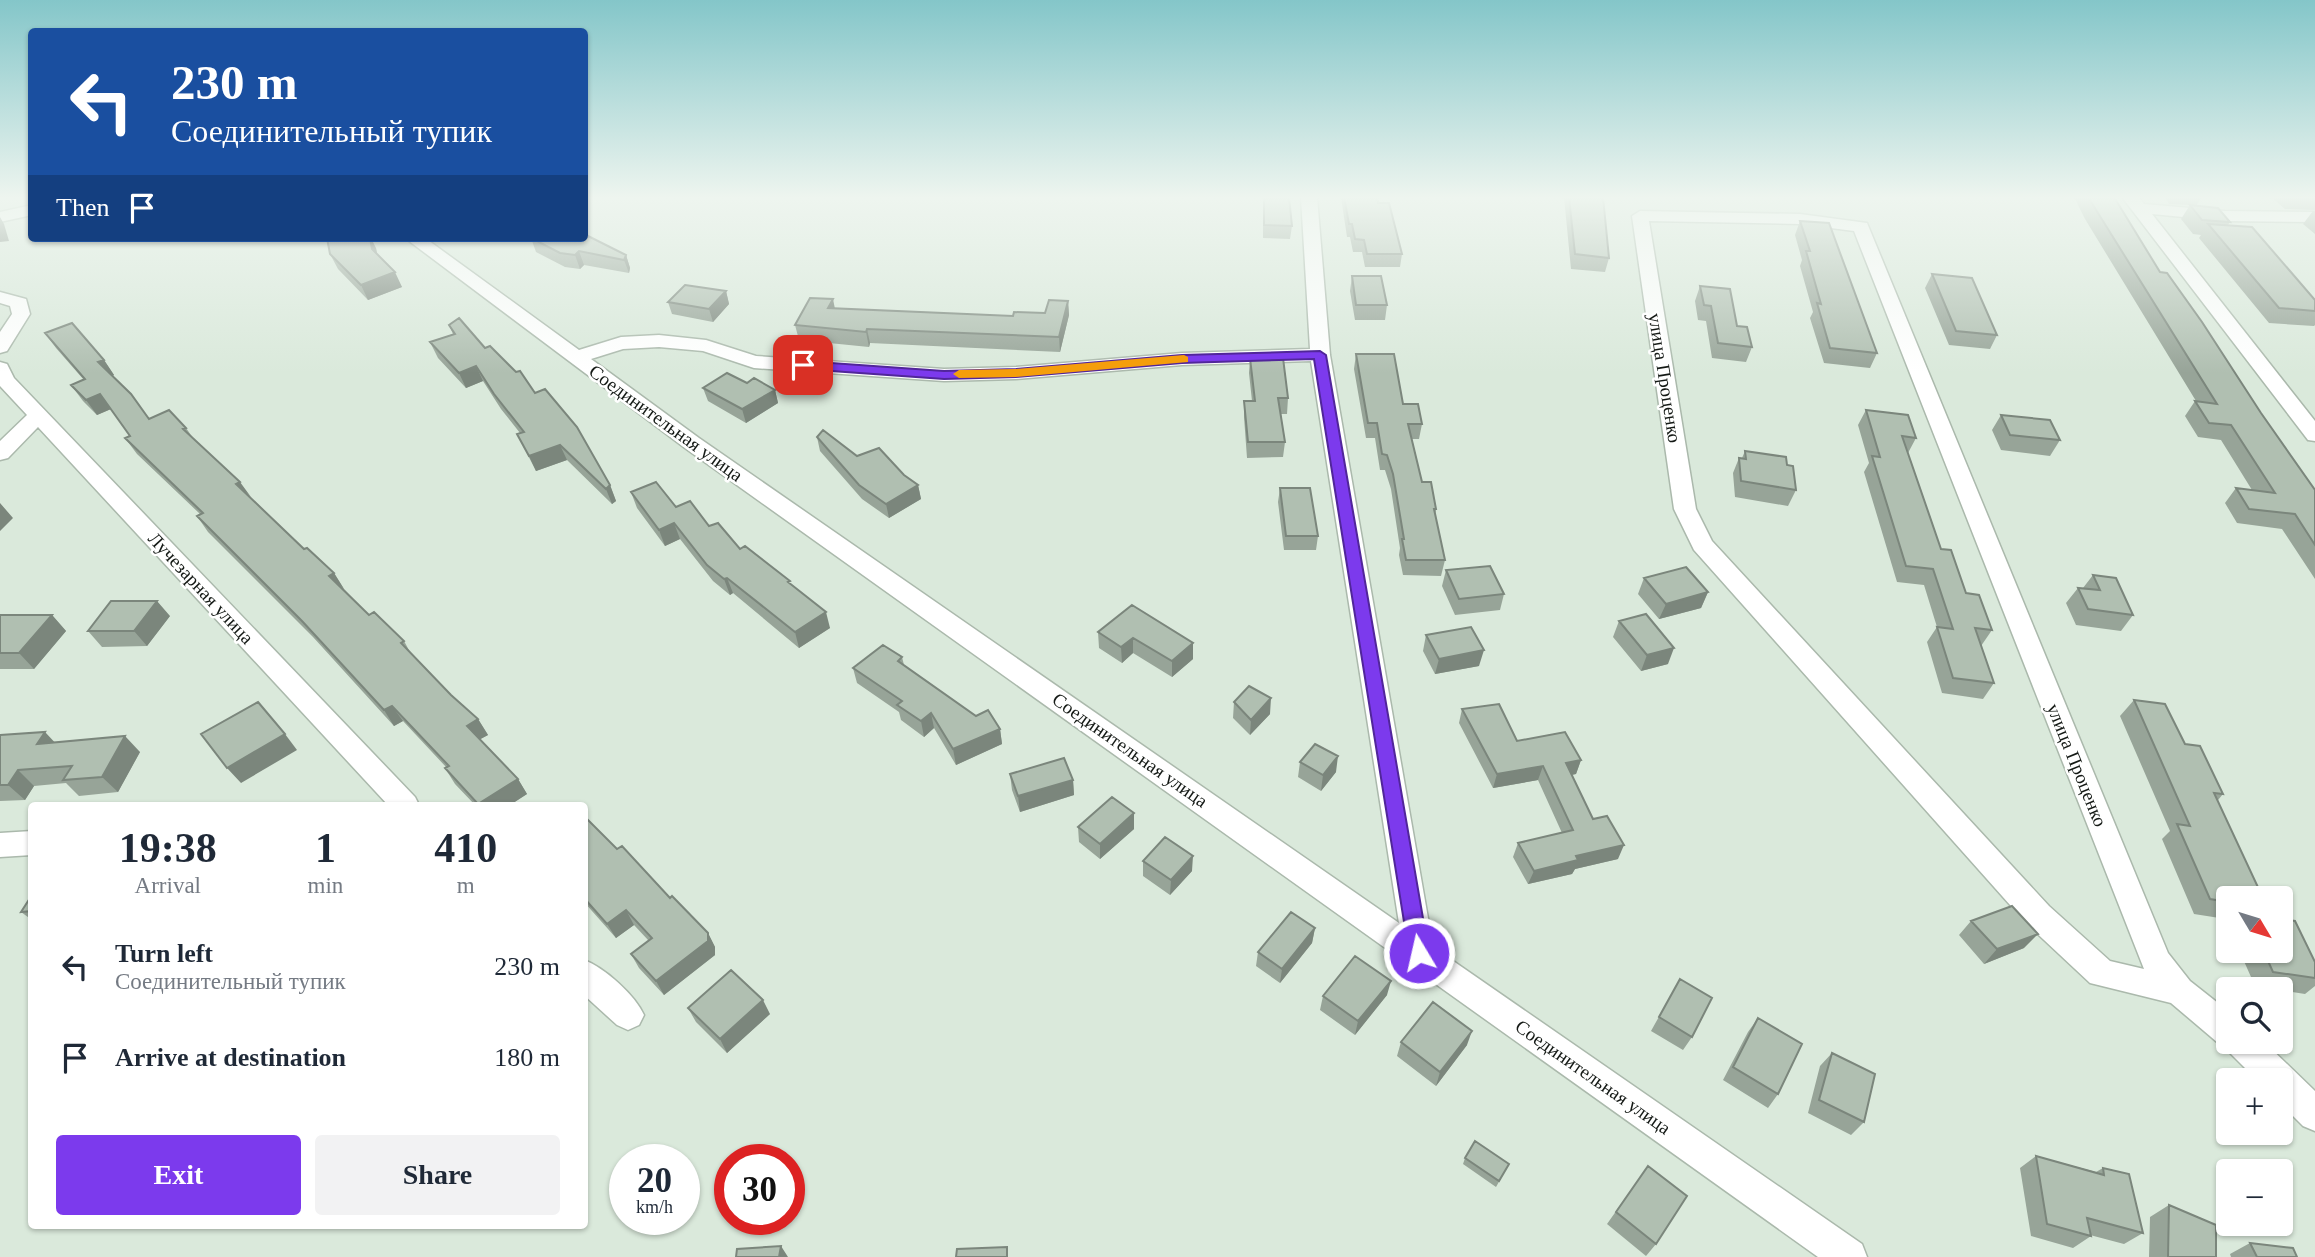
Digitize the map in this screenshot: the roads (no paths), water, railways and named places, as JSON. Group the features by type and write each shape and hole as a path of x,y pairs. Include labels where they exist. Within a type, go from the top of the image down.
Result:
{"street":[{"name":"Соединительная улица","path":"438,256 703,451 1849,1257"},
{"path":"1312,256 1320,355 1419,953"},
{"name":"улица Проценко","path":"1646,256 1685,509 1702,545 2038,915 2101,973 2179,991"},
{"name":"улица Проценко","path":"1873,256 2156,962 2179,991 2216,1021"},
{"path":"2175,256 2315,435"},
{"path":"0,297 19,303 21,314 0,347"},
{"path":"577,357 621,343 659,341 706,346 754,362 944,375 1016,373 1182,359 1320,355"},
{"name":"Лучезарная улица","path":"0,368 5,380 401,802"},
{"path":"0,453 39,415"},
{"path":"0,845 28,843"},
{"path":"588,978 628,1015"},
{"path":"2253,1054 2315,1114"}]}
